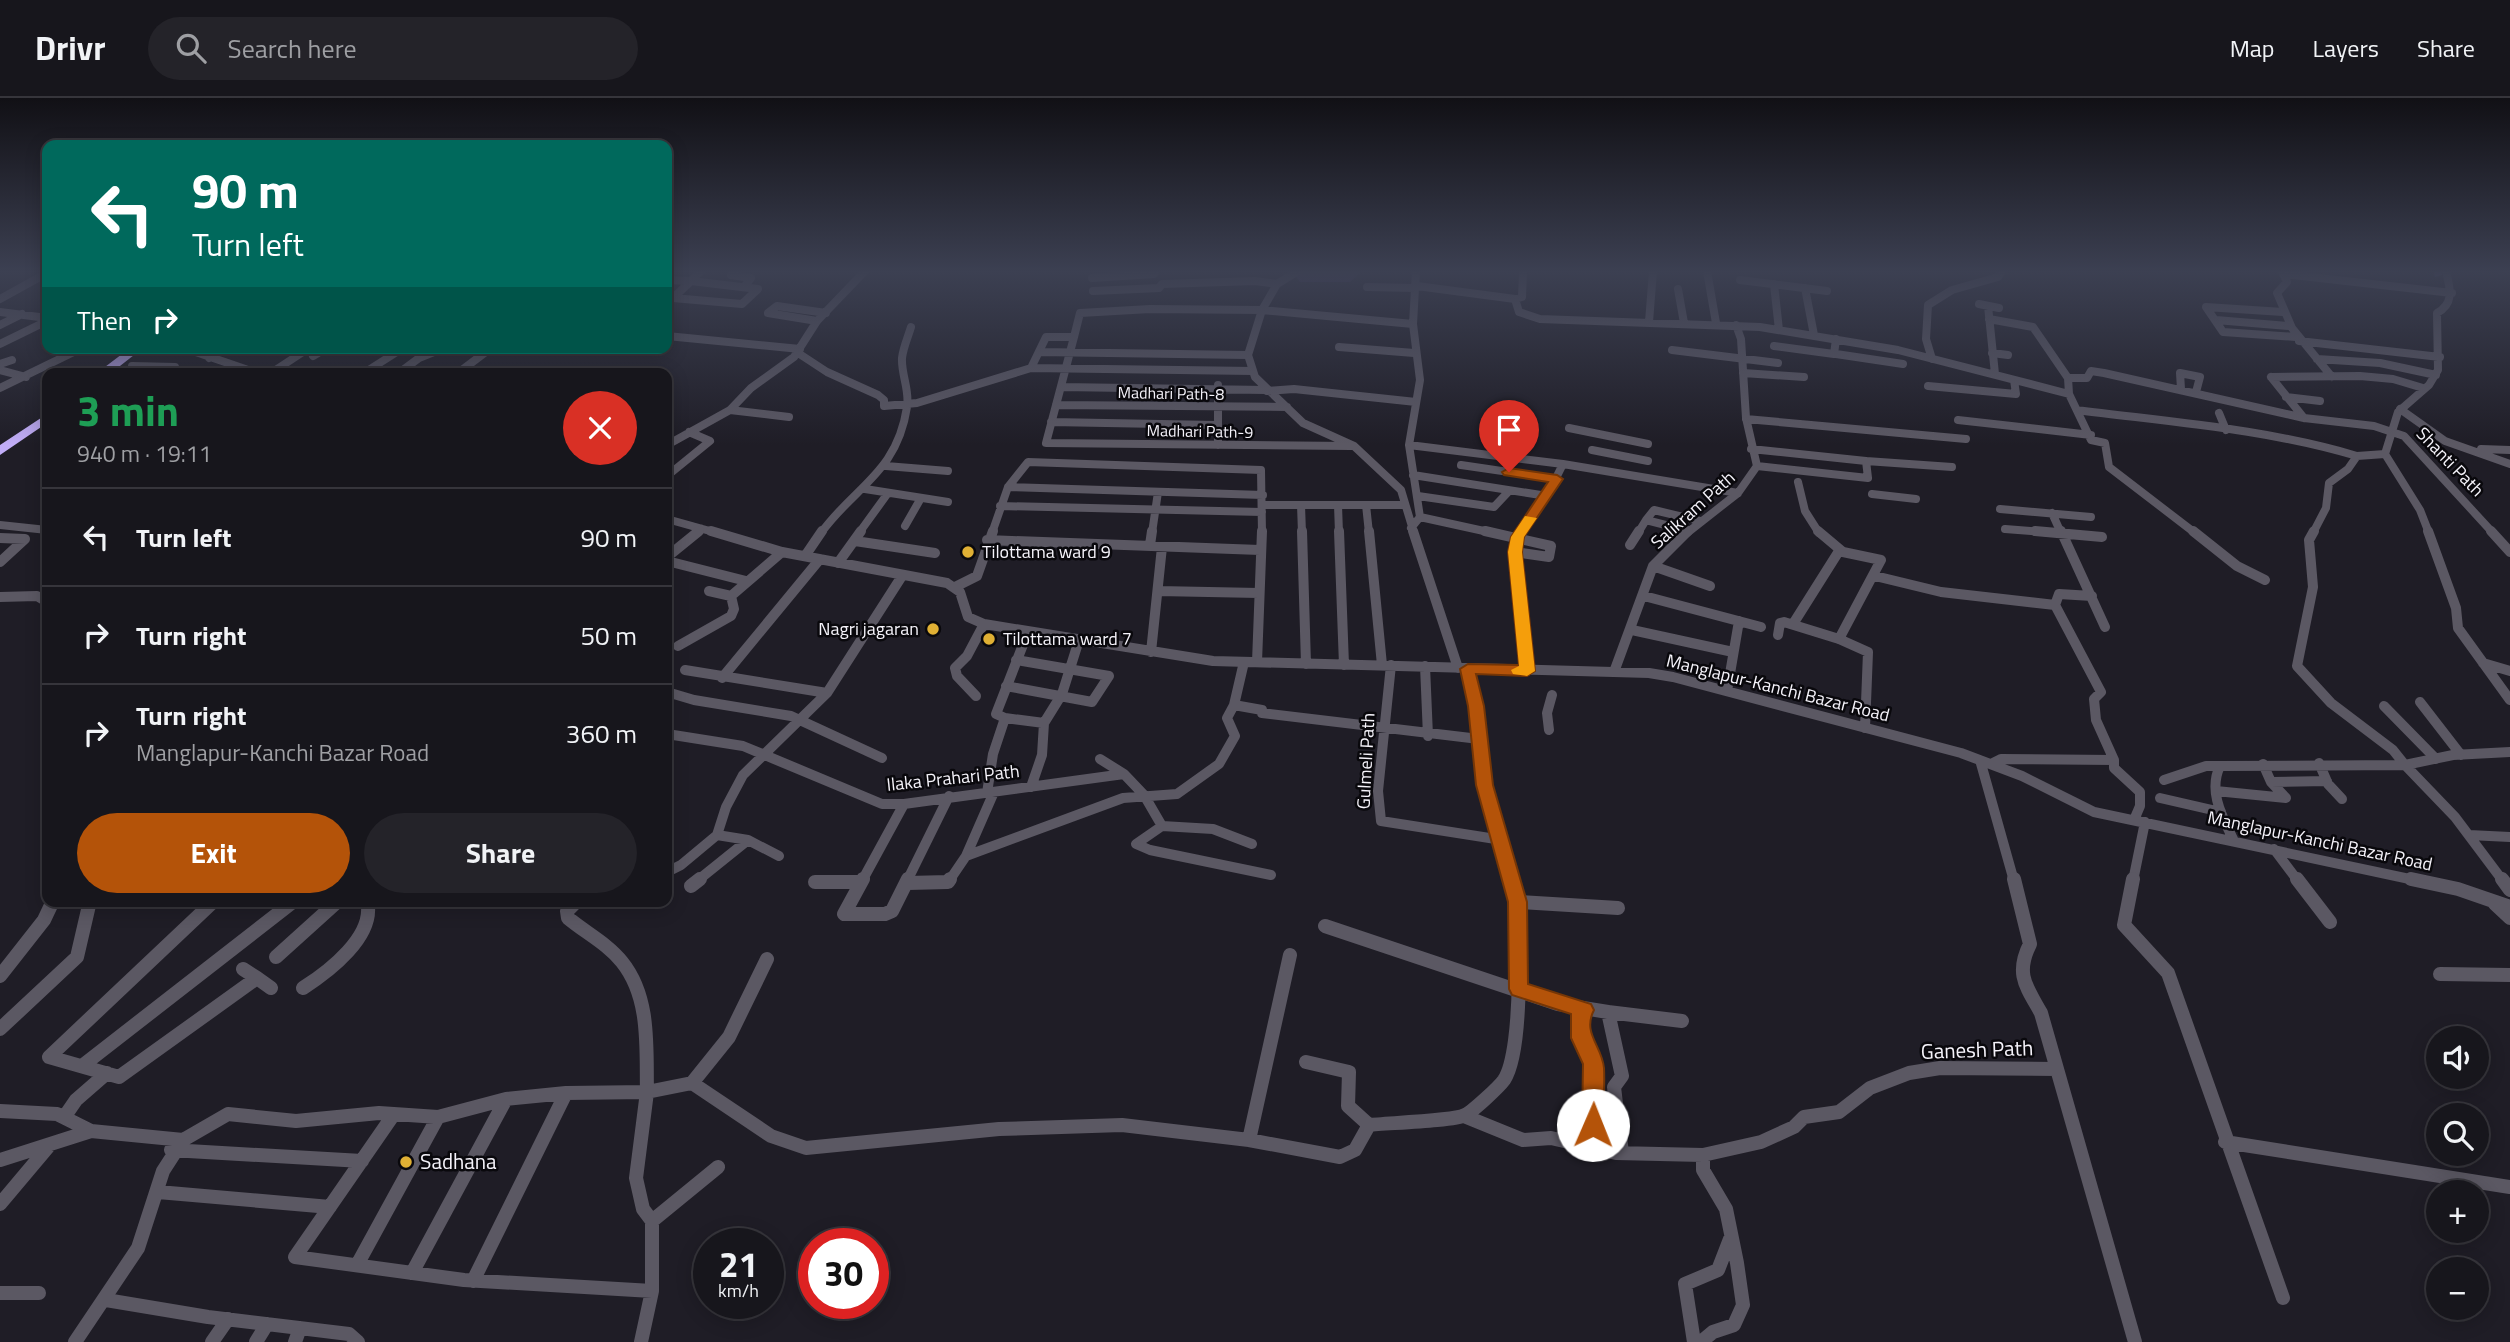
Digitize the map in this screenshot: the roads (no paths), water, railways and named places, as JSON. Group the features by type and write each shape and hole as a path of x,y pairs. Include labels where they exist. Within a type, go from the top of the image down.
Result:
{"highway":[{"path":"110,368 130,354"},
{"path":"118,368 138,354"},
{"path":"0,445 42,416"},
{"path":"0,451 42,422"}],"street":[{"path":"0,344 28,329"},
{"path":"672,443 730,410 751,388 799,351 814,329"},
{"path":"805,556 837,511 865,489 886,466 908,405 902,359 910,329"},
{"path":"1076,329 1051,422 1216,425"},
{"path":"1256,329 1248,355 1253,371 1267,390 1303,424 1354,446 1401,490 1411,528 1463,669 1479,739 1484,785 1518,902 1519,989 1515,1040 1505,1079 1464,1116 1369,1125 1348,1106 1349,1072 1307,1062"},
{"path":"1411,528 1420,517 1409,444 1420,369 1414,354 1413,329"},
{"name":"Salikram Path","path":"1614,672 1632,630 1653,566 1700,521 1738,493 1748,482 1756,466 1746,419 1743,360 1737,329"},
{"path":"1771,329 1933,359 2069,394"},
{"path":"1813,329 1814,335"},
{"path":"1925,329 1928,351 1933,359"},
{"path":"1990,329 1995,374"},
{"path":"2034,329 2068,378 2069,394 2091,435 2091,440 2105,443 2109,467 2165,508 2202,542 2246,573 2265,580"},
{"path":"2221,329 2223,332 2440,357"},
{"path":"2291,329 2332,377"},
{"path":"2434,329 2434,340 2440,357 2435,374 2400,409 2390,431 2385,454 2420,510 2456,608 2458,628 2510,700"},
{"path":"672,337 799,351 827,372 878,395 884,400 884,406 908,405 1031,368 1253,371"},
{"path":"1031,368 1046,337 1074,337"},
{"path":"1836,339 1836,354"},
{"path":"1774,346 1903,364"},
{"path":"1339,347 1414,354"},
{"path":"1672,349 1778,363"},
{"path":"1039,352 1248,355"},
{"path":"1993,353 2008,355"},
{"path":"43,368 70,354"},
{"path":"199,354 241,368"},
{"path":"209,358 215,354"},
{"path":"281,368 309,354"},
{"path":"373,368 394,354"},
{"path":"406,368 429,354"},
{"path":"465,368 483,354"},
{"path":"1217,355 1218,444"},
{"path":"2317,359 2380,363 2435,374"},
{"path":"0,364 12,360"},
{"path":"132,366 174,368"},
{"path":"0,388 42,369"},
{"path":"0,370 42,376"},
{"path":"2068,378 2087,378 2091,371 2196,392 2304,418 2390,431"},
{"path":"1743,373 1804,377"},
{"path":"2181,389 2180,373 2211,378"},
{"path":"2304,418 2269,378 2293,379 2295,375 2403,381 2423,388"},
{"path":"2196,392 2200,377"},
{"path":"1928,386 2016,394 2014,380"},
{"path":"1061,387 1294,389 1416,402"},
{"path":"2286,397 2320,401"},
{"name":"Madhari Path-8","path":"1056,405 1287,407"},
{"path":"2400,409 2426,429 2464,448 2510,464"},
{"path":"730,410 789,417"},
{"path":"2077,410 2226,430 2323,446 2357,456 2385,454"},
{"path":"2219,413 2226,430"},
{"path":"1746,419 1966,439"},
{"path":"1958,420 2091,435"},
{"name":"Madhari Path-9","path":"1051,422 1046,443 1354,446"},
{"path":"1569,428 1648,444"},
{"name":"Shanti Path","path":"2390,431 2404,436 2510,552"},
{"path":"672,471 710,441 689,432"},
{"path":"1580,465 1604,435"},
{"path":"1409,444 1462,449 1577,467 1580,465 1738,493"},
{"path":"2464,448 2510,450"},
{"path":"1459,481 1462,449"},
{"path":"1751,449 1952,467"},
{"path":"1592,450 1648,461"},
{"path":"2357,456 2348,468 2329,483 2326,508 2309,540 2313,587 2297,666 2331,703 2393,750 2469,835 2510,890"},
{"path":"1866,461 1872,495 1916,499"},
{"path":"672,520 782,552 938,581 955,587 977,576 987,540 1008,487 1028,462 1261,470 1257,662"},
{"path":"1527,671 1515,552 1517,537 1547,496 1563,464"},
{"path":"1461,465 1557,479"},
{"path":"886,466 948,471"},
{"path":"1756,466 1868,478"},
{"path":"1413,475 1547,496"},
{"path":"1798,482 1798,493 1812,522 1825,540 1839,551 1881,560 1875,576 1839,639"},
{"path":"1008,487 1158,492 1262,504"},
{"path":"865,489 948,502"},
{"path":"1418,496 1494,507 1509,491"},
{"path":"1150,545 1158,492"},
{"path":"838,563 888,493"},
{"path":"905,526 922,498"},
{"path":"1000,506 1157,510 1262,504 1405,505"},
{"path":"1301,505 1306,664"},
{"path":"1338,505 1344,665"},
{"name":"Gulmeli Path","path":"1366,505 1387,665 1378,791 1382,822 1502,840"},
{"path":"2000,509 2091,517"},
{"path":"1630,545 1654,510 1700,521"},
{"path":"2052,513 2105,626"},
{"path":"1420,517 1551,546 1547,557 1515,552"},
{"path":"1646,520 1689,531"},
{"path":"0,525 42,529"},
{"path":"672,555 702,529"},
{"path":"2005,529 2102,537"},
{"path":"0,538 24,539 0,562"},
{"path":"987,540 1260,550"},
{"path":"855,541 935,554"},
{"path":"1151,652 1162,547"},
{"path":"1793,624 1839,551"},
{"path":"731,596 746,580 782,552"},
{"path":"722,678 820,559"},
{"path":"672,560 746,580"},
{"path":"1653,566 1710,586"},
{"path":"672,870 717,835 726,807 743,775 827,692 851,660 902,576"},
{"path":"1875,576 1893,583 2055,605"},
{"path":"955,587 968,617 984,624 967,656 955,668 957,676 976,696"},
{"path":"709,591 731,596"},
{"path":"1158,591 1259,593"},
{"path":"2092,596 2059,594 2055,605 2101,692 2094,699 2096,720 2114,760 2114,768 2140,792 2140,821 2124,925 2168,973 2225,1142 2283,1298"},
{"path":"0,597 37,596 42,598"},
{"path":"678,646 688,637 702,634 730,616 734,610 731,596"},
{"path":"1644,596 1761,627"},
{"path":"1727,691 1739,621"},
{"path":"1779,635 1780,623 1793,624 1868,652 1865,728"},
{"name":"Manglapur-Kanchi Bazar Road","path":"984,624 1151,652 1244,662 1614,672 1667,676 1986,762 2079,807 2488,897 2510,906"},
{"path":"1632,630 1733,652"},
{"path":"1028,632 996,714 1005,718 1044,723"},
{"path":"1031,787 1041,755 1044,723 1062,694 1079,640"},
{"path":"1006,686 1062,694 1092,702 1109,676 1016,660"},
{"path":"966,856 1123,798 1177,794 1219,764 1235,736 1227,718 1234,705 1244,662"},
{"path":"2483,663 2510,671"},
{"path":"1425,666 1428,736"},
{"path":"685,670 722,678 827,692"},
{"path":"672,693 777,712 800,719 882,758"},
{"path":"1549,730 1547,713 1552,695"},
{"path":"2420,702 2461,755"},
{"path":"1234,705 1262,710 1262,713 1383,727 1428,736 1479,739"},
{"path":"2384,706 2436,759"},
{"path":"908,883 948,882 966,856 990,793 993,754 1005,718"},
{"name":"Ilaka Prahari Path","path":"672,735 743,746 882,804 904,804 1124,774"},
{"path":"2164,780 2206,766 2319,763 2405,765 2461,755 2510,752"},
{"path":"2114,760 2001,758 1986,762 2026,922 2029,944 2022,960 2023,980 2041,1013 2135,1342"},
{"path":"1100,759 1124,774 1144,795 1162,825"},
{"path":"2319,763 2327,781 2342,799"},
{"path":"2216,790 2286,798 2272,782 2263,764"},
{"path":"2220,765 2215,774 2216,790 2221,812 2233,839"},
{"path":"2272,782 2327,781"},
{"path":"904,804 844,914 889,913 908,883 949,796"},
{"path":"2160,798 2221,812"},
{"path":"1252,844 1213,829 1162,825 1136,844 1150,850 1271,875"},
{"path":"717,835 748,840 779,856"},
{"path":"2469,835 2510,837"},
{"path":"691,886 748,840"},
{"path":"2274,849 2330,922"},
{"path":"815,882 860,882"},
{"path":"2488,897 2510,918"},
{"path":"1518,902 1618,908"},
{"path":"0,976 44,920 50,907"},
{"path":"0,1028 77,957 89,907"},
{"path":"208,907 49,1057 119,1077 257,978"},
{"path":"82,1066 286,907"},
{"path":"276,957 331,907"},
{"path":"303,988 346,959 356,944 368,907"},
{"path":"571,907 567,911 568,918 608,948 624,966 643,997 647,1092 634,1181 642,1212 652,1221 652,1291 641,1342"},
{"path":"1325,926 1584,1010 1682,1021"},
{"path":"1249,1140 1290,955"},
{"path":"75,1342 125,1273 145,1233 177,1145 228,1114 296,1121 394,1114 438,1117 506,1098 566,1093 647,1092 692,1083 729,1037 767,959"},
{"path":"243,969 271,988"},
{"path":"2440,974 2510,975"},
{"path":"1584,1010 1580,1016 1581,1038 1593,1064 1590,1146"},
{"path":"1608,1012 1622,1076 1614,1087 1622,1153"},
{"name":"Ganesh Path","path":"1464,1116 1492,1130 1523,1140 1551,1138 1622,1153 1703,1155 1760,1142 1794,1127 1804,1117 1839,1112 1870,1088 1909,1073 1940,1068 2057,1069"},
{"path":"65,1116 76,1100 107,1073"},
{"path":"692,1083 771,1136 806,1149 999,1129 1122,1125 1249,1140 1340,1157 1354,1150 1369,1125"},
{"path":"473,1281 566,1093"},
{"path":"412,1273 506,1098"},
{"path":"0,1111 42,1111 65,1116 91,1131 177,1145 362,1160"},
{"path":"394,1114 295,1257 473,1281 652,1291"},
{"path":"357,1265 438,1117"},
{"path":"0,1160 48,1147 91,1131"},
{"path":"2225,1142 2510,1187"},
{"path":"0,1204 48,1147"},
{"path":"1701,1342 1713,1332 1734,1325 1743,1305 1726,1209 1703,1170 1703,1155"},
{"path":"652,1221 719,1167"},
{"path":"158,1192 330,1207"},
{"path":"1694,1342 1685,1284 1694,1277 1718,1272 1724,1264 1731,1233"},
{"path":"0,1293 39,1293"},
{"path":"106,1300 267,1324 298,1335 349,1334 358,1342"},
{"path":"212,1342 228,1319"},
{"path":"256,1342 267,1324"}],"place":[{"name":"Tilottama ward 9","path":"968,552"},
{"name":"Nagri jagaran","path":"933,629"},
{"name":"Tilottama ward 7","path":"989,639"},
{"name":"Sadhana","path":"406,1162"}]}
